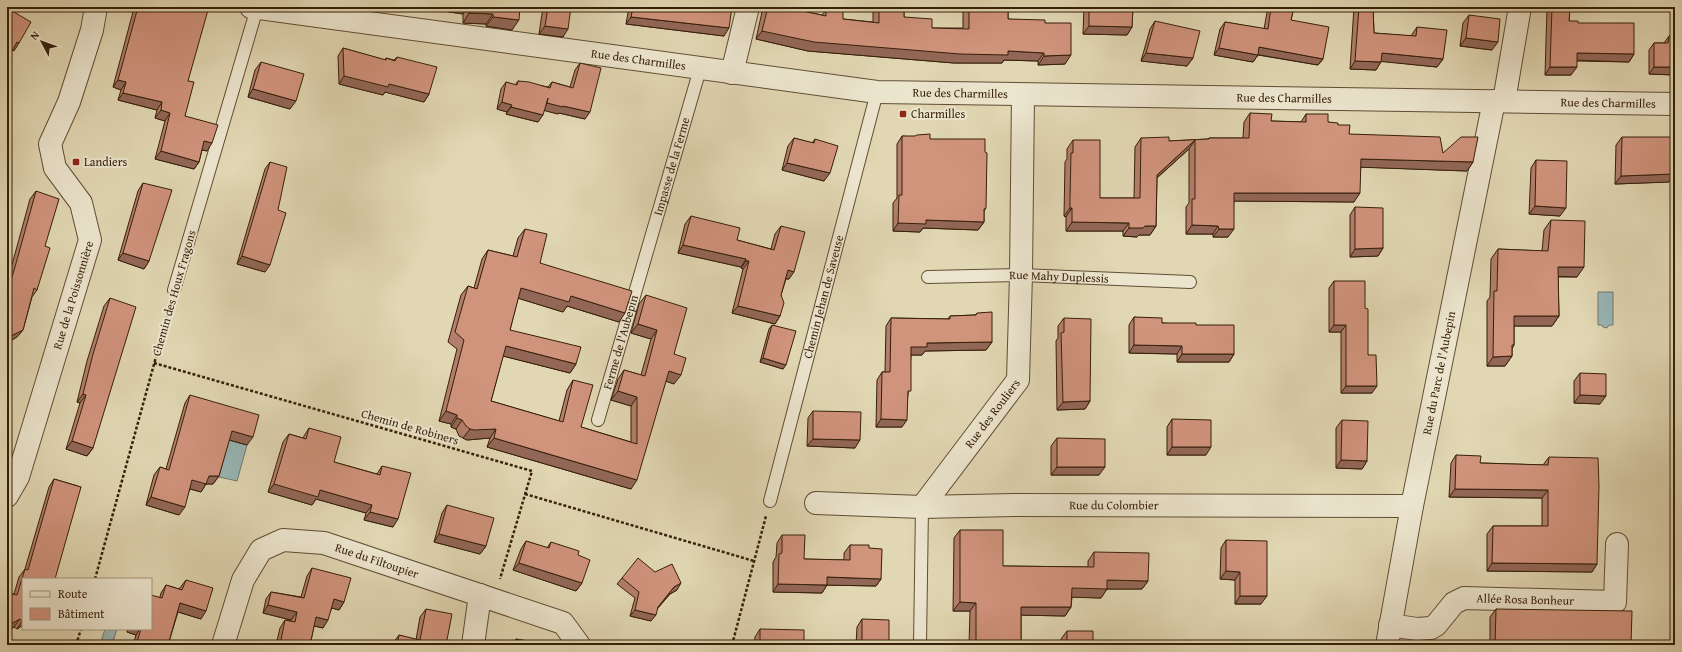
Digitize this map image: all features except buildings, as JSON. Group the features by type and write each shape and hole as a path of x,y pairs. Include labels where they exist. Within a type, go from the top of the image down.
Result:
{"street":[{"name":"Rue de la Poissonnière","path":"7,496 18,477 90,240 81,203 55,168 50,144 70,102 92,30 96,7"},
{"name":"Rue des Charmilles","path":"254,7 732,74 877,92 1675,104"},
{"path":"732,74 748,7"},
{"name":"Rue du Parc de l'Aubepin","path":"1389,635 1412,506 1520,7"},
{"name":"Rue des Rouliers","path":"922,507 1018,380 1023,95"},
{"name":"Rue du Colombier","path":"816,503 922,507 1014,505 1412,506"},
{"name":"Rue du Filtoupier","path":"223,645 243,580 261,550 283,540 324,542 563,623 579,645"},
{"name":"Allée Rosa Bonheur","path":"1389,635 1417,629 1431,628 1436,625 1454,603 1464,598 1615,602 1617,544"},
{"path":"473,645 487,597"}],"lane":[{"name":"Chemin des Houx Fragons","path":"174,290 254,7"},
{"name":"Impasse de la Ferme","path":"644,264 700,69"},
{"name":"Chemin Jehan de Saveuse","path":"770,501 877,92"},
{"name":"Ferme de l'Aubepin","path":"598,420 644,264"},
{"name":"Rue Mahy Duplessis","path":"928,277 1021,275 1190,282"},
{"path":"920,645 922,507"}],"path":[{"name":"Chemin des Houx Fragons","path":"95,578 174,290"},
{"name":"Chemin de Robiners","path":"154,363 532,471 487,597"},
{"path":"525,494 754,561"},
{"path":"732,645 770,501"},
{"path":"76,645 81,630"}],"water":[{"path":"1598,292 1613,292 1613,325 1609,325 1607,328 1603,327 1602,325 1598,325"},
{"path":"215,436 247,445 237,481 215,476"},
{"path":"105,630 117,630 112,645 100,645"}],"place":[{"name":"Charmilles","path":"903,114"},
{"name":"Landiers","path":"76,162"}]}
